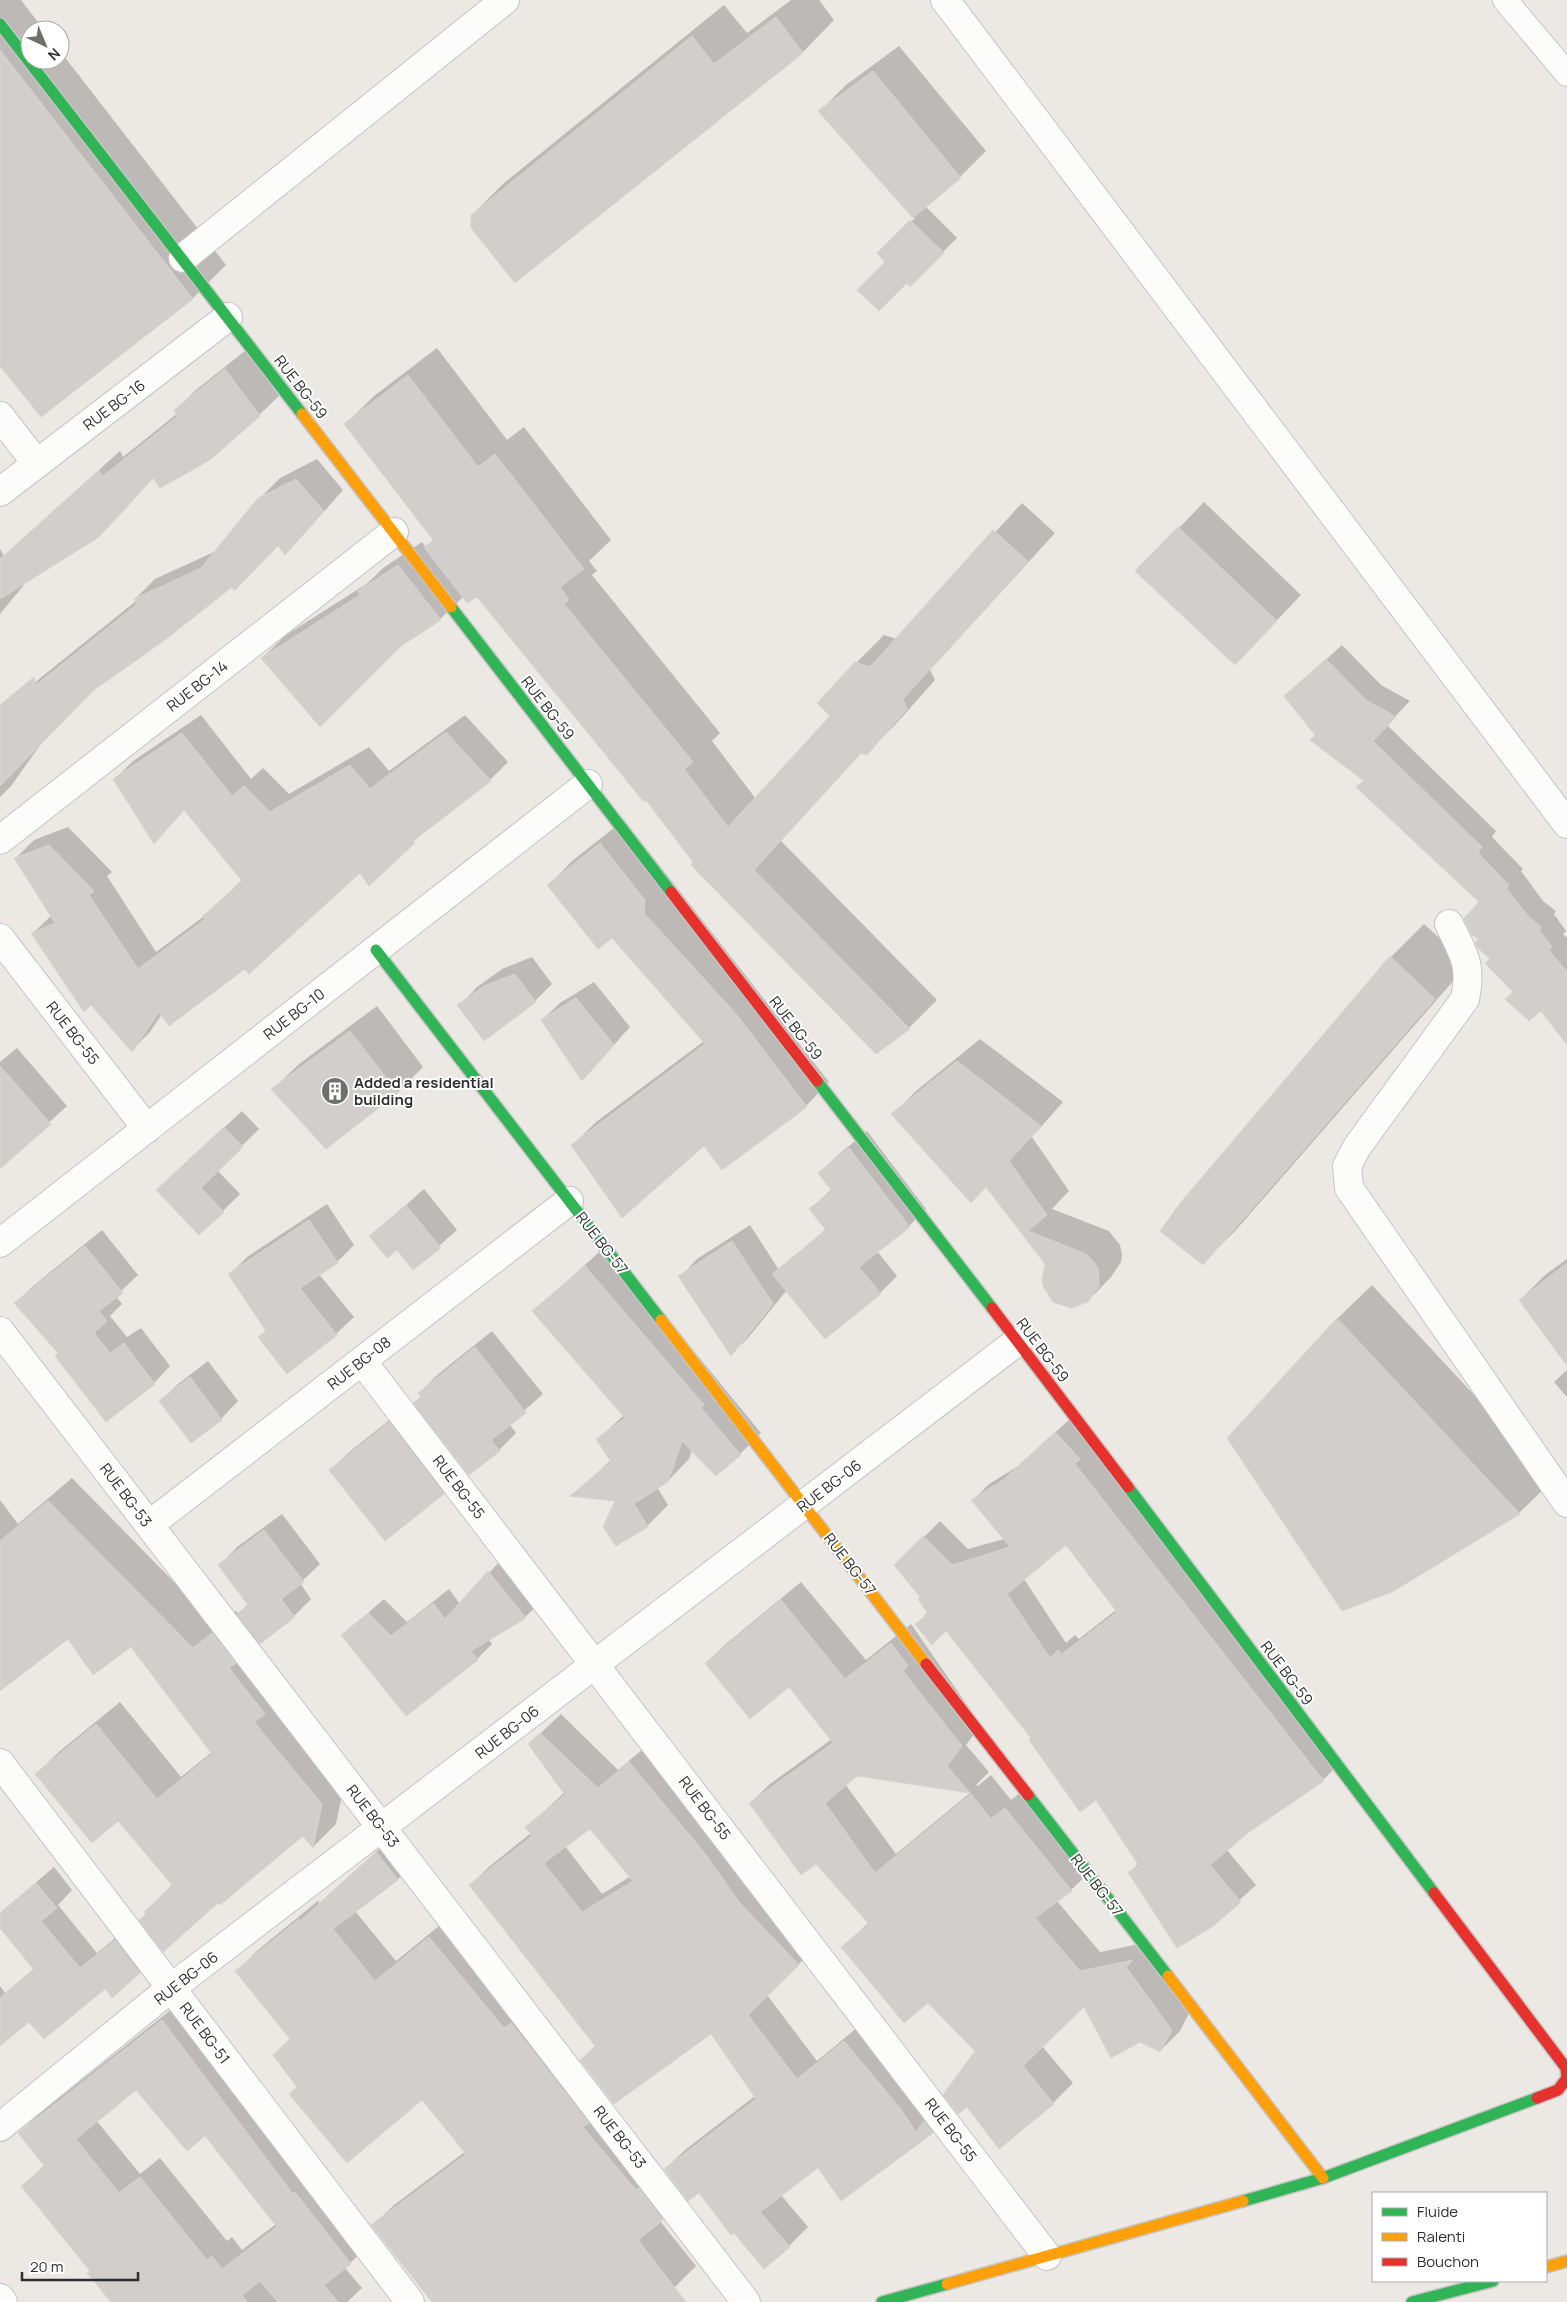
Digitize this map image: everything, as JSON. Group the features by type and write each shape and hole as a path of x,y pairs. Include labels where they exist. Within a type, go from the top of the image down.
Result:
{"main road":[{"name":"RUE BG-59","path":"0,24 183,258 1018,1341 1566,2068 1567,2078 1558,2090 1323,2178"},
{"name":"RUE BG-57","path":"376,950 1323,2178"},
{"path":"882,2302 1323,2178"},
{"path":"1547,2267 1567,2261"},
{"path":"1412,2302 1489,2282"}],"street":[{"path":"183,258 505,0"},
{"path":"945,0 1567,824"},
{"name":"RUE BG-16","path":"0,492 228,317"},
{"path":"0,416 37,464"},
{"name":"RUE BG-14","path":"0,840 394,532"},
{"name":"RUE BG-10","path":"0,1244 588,784"},
{"path":"1449,924 1466,959 1469,979 1465,999 1357,1147 1347,1166 1349,1188 1567,1503"},
{"name":"RUE BG-55","path":"0,938 147,1129"},
{"name":"RUE BG-08","path":"149,1525 569,1201"},
{"name":"RUE BG-53","path":"0,1331 746,2302"},
{"name":"RUE BG-06","path":"0,2127 172,1988 1018,1341"},
{"name":"RUE BG-55","path":"362,1361 1048,2256"},
{"name":"RUE BG-51","path":"0,1763 410,2302"},
{"path":"0,2298 3,2302"}],"lane":[{"path":"1505,0 1567,74"}],"building":[{"path":"776,17 803,53 515,283 471,228 471,215 692,36 714,64"},
{"path":"0,50 193,299 41,417 0,366"},
{"path":"873,71 961,178 913,218 818,111"},
{"path":"910,220 944,253 910,287 907,283 879,311 857,290 885,262 877,253"},
{"path":"225,369 260,416 210,460 160,488 153,478 99,537 0,599 0,559 99,470 103,476 178,416 174,410"},
{"path":"408,375 478,467 495,454 584,569 560,587 569,600 564,604 693,762 684,769 728,827 830,716 817,703 855,662 870,667 993,530 1028,561 903,699 907,709 867,755 860,753 754,870 910,1029 876,1054 691,865 693,862 646,800 644,802 477,597 467,603 424,547 434,541 344,424"},
{"path":"296,479 324,511 285,555 278,546 234,591 232,587 165,640 94,690 0,786 0,705 34,677 36,685 137,604 134,599 201,568 258,498"},
{"path":"1178,527 1277,621 1235,665 1135,571"},
{"path":"398,565 441,620 401,646 320,727 261,658 360,595 358,591"},
{"path":"1326,659 1366,700 1396,717 1373,741 1482,847 1478,853 1509,885 1506,888 1528,916 1542,928 1539,930 1552,947 1549,950 1567,972 1567,1045 1541,1011 1529,1021 1505,999 1513,992 1485,963 1490,959 1478,948 1475,943 1478,939 1471,934 1464,918 1479,902 1356,787 1364,781 1310,740 1315,735 1284,696"},
{"path":"446,732 491,781 413,841 415,843 369,886 360,873 249,974 245,969 169,1026 159,1012 132,1052 91,1005 84,1012 31,933 55,923 14,858 49,845 94,891 89,895 138,969 205,919 203,916 242,881 184,810 154,844 113,779 182,733 232,796 244,786 270,812 350,765 370,789"},
{"path":"600,843 645,900 644,913 737,1015 807,1107 722,1170 704,1146 622,1218 571,1145 705,1044 612,938 598,949 547,885"},
{"path":"1390,956 1435,999 1203,1265 1160,1231 1181,1202"},
{"path":"515,974 536,1002 484,1041 457,1005 484,986"},
{"path":"576,998 614,1045 582,1081 541,1020"},
{"name":"Added a residential building","path":"350,1031 398,1093 326,1149 271,1089"},
{"path":"957,1061 1041,1126 1009,1161 1047,1215 1028,1231 1086,1254 1098,1268 1099,1286 1088,1302 1071,1308 1053,1302 1044,1288 1042,1279 1045,1264 986,1187 971,1203 891,1114"},
{"path":"0,1066 51,1124 0,1169"},
{"path":"224,1127 243,1147 201,1188 224,1212 199,1235 156,1190"},
{"path":"849,1148 910,1227 859,1267 881,1294 825,1339 772,1274 826,1230 809,1209 832,1191 818,1173"},
{"path":"406,1205 441,1248 413,1270 397,1250 387,1258 369,1236"},
{"path":"309,1220 338,1263 300,1288 337,1335 287,1374 258,1337 266,1331 228,1274"},
{"path":"732,1241 773,1304 731,1356 678,1276"},
{"path":"85,1246 123,1293 99,1311 107,1321 94,1333 110,1353 124,1343 155,1384 106,1422 55,1356 58,1353 14,1303"},
{"path":"1567,1263 1567,1366 1519,1300"},
{"path":"585,1266 704,1405 701,1408 741,1455 716,1476 682,1441 668,1482 635,1503 633,1502 648,1527 616,1546 603,1527 615,1501 570,1496 611,1462 596,1439 625,1418 532,1311"},
{"path":"1337,1318 1520,1514 1394,1591 1342,1611 1227,1438"},
{"path":"475,1347 526,1413 491,1440 500,1451 469,1475 413,1403 421,1397 418,1393"},
{"path":"190,1377 222,1420 191,1443 159,1401"},
{"path":"389,1422 444,1494 385,1541 329,1470"},
{"path":"1055,1432 1080,1459 1075,1464 1324,1781 1249,1832 1210,1865 1241,1902 1212,1927 1177,1948 1128,1872 1139,1866 1096,1800 1080,1812 1029,1740 1031,1738 946,1631 932,1645 915,1624 928,1614 918,1599 920,1597 894,1565 923,1536 952,1565 1010,1547 971,1500 1003,1480","holes":["1066,1545 1117,1612 1062,1654 1058,1650 1050,1658 1007,1594"]},
{"path":"48,1501 193,1648 212,1633 236,1663 229,1668 265,1714 254,1722 322,1804 313,1848 303,1836 220,1905 218,1903 163,1952 139,1920 146,1914 144,1912 173,1886 118,1821 92,1843 35,1774 96,1724 157,1799 212,1754 131,1647 93,1675 68,1639 0,1691 0,1541"},
{"path":"264,1530 304,1582 281,1599 295,1617 260,1644 237,1614 248,1605 218,1565"},
{"path":"488,1571 526,1618 471,1651 478,1660 406,1716 341,1635 368,1613 391,1636 433,1603 445,1619"},
{"path":"781,1600 845,1679 891,1643 908,1666 903,1671 962,1746 947,1766 970,1793 857,1776 825,1803 875,1873 971,1794 991,1819 1005,1808 1072,1891 1035,1918 1080,1971 1133,1960 1126,1967 1172,2030 1160,2052 1140,2042 1111,2058 1084,2007 1023,2066 1054,2104 999,2149 967,2107 958,2114 943,2095 975,2051 928,2003 904,2023 841,1947 869,1924 816,1864 801,1875 749,1803 833,1743 789,1687 750,1719 705,1663"},
{"path":"540,1733 598,1788 629,1762 707,1856 739,1902 799,1965 748,2015 797,2079 844,2041 900,2108 916,2132 924,2121 933,2133 841,2201 818,2168 760,2212 790,2247 764,2269 734,2233 731,2235 699,2193 688,2201 664,2169 756,2099 711,2034 614,2104 580,2060 596,2047 469,1885 532,1836 525,1827 565,1795 528,1744","holes":["590,1829 633,1881 582,1912 544,1863"]},
{"path":"376,1852 398,1880 333,1929 375,1981 429,1937 504,2028 511,2023 589,2123 583,2127 636,2190 639,2188 663,2220 638,2240 686,2302 432,2302 371,2225 466,2154 422,2100 347,2163 289,2094 297,2087 273,2055 290,2039 235,1971 299,1919 299,1922"},
{"path":"36,1883 57,1908 41,1921 80,1968 115,1940 140,1973 112,1998 105,1989 44,2039 29,2022 0,2046 0,1998 34,1970 0,1928 0,1913"},
{"path":"162,2020 293,2194 295,2192 351,2264 324,2285 338,2302 278,2302 260,2281 242,2295 247,2302 111,2302 87,2273 90,2271 21,2186 45,2167 18,2133","holes":["136,2090 187,2151 205,2136 277,2227 222,2269 212,2256 207,2260 140,2177 119,2193 76,2139"]}],"traffic: fast":[{"path":"0,24 302,414"},
{"path":"451,607 671,892"},
{"path":"376,950 661,1320"},
{"path":"817,1081 992,1308"},
{"path":"1128,1487 1434,1893"},
{"path":"1028,1795 1168,1976"},
{"path":"1243,2201 1323,2178 1537,2098"},
{"path":"1412,2302 1489,2282"},
{"path":"882,2302 947,2284"}],"traffic: slow":[{"path":"302,414 451,607"},
{"path":"661,1320 926,1664"},
{"path":"1168,1976 1323,2178"},
{"path":"947,2284 1243,2201"},
{"path":"1547,2267 1567,2261"}],"traffic: jam":[{"path":"671,892 817,1081"},
{"path":"992,1308 1128,1487"},
{"path":"926,1664 1028,1795"},
{"path":"1434,1893 1566,2068 1567,2078 1558,2090 1537,2098"}],"place":[{"name":"Added a residential building","path":"335,1091"}]}
